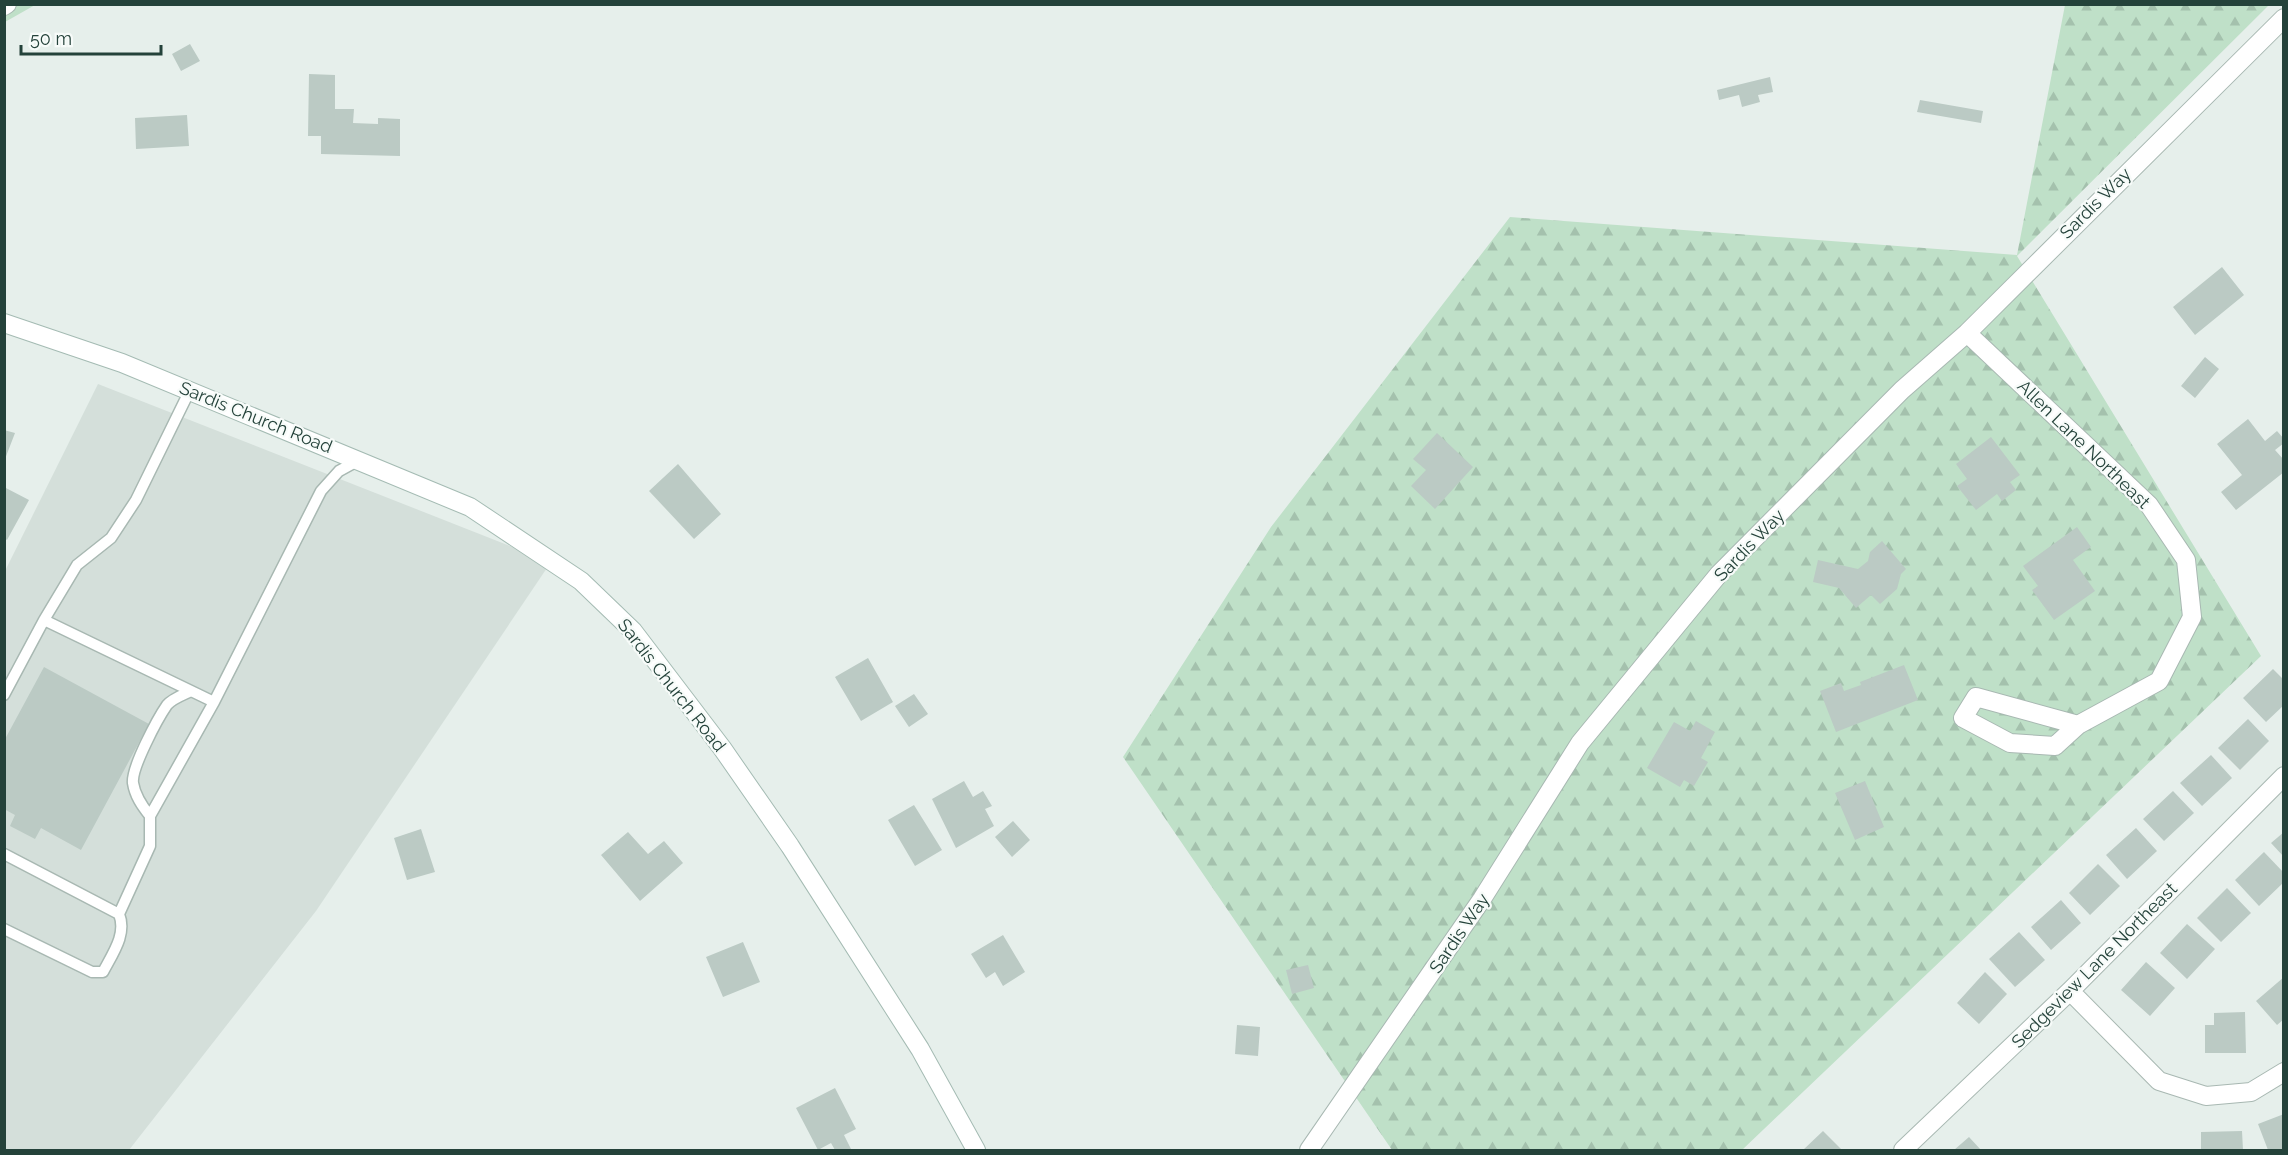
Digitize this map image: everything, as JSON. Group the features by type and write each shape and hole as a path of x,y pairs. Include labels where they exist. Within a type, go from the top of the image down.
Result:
{"street":[{"name":"Sardis Way","path":"1309,1150 1482,899 1580,742 1719,574 1902,390 1967,333 2028,269 2283,18"},
{"name":"Sardis Church Road","path":"4,323 123,363 470,507 581,580 633,631 722,748 790,846 920,1049 976,1150"},
{"name":"Allen Lane Northeast","path":"1967,333 2149,505 2186,560 2192,617 2160,681 2078,725 2055,746 2010,743 1964,718 1976,697 2078,725"},
{"name":"Sedgeview Lane Northeast","path":"1903,1150 2070,992 2283,776"},
{"path":"2070,992 2159,1080 2206,1096 2251,1092 2283,1072"}],"lane":[{"path":"4,695 44,620 77,565 111,538 136,500 190,390"},
{"path":"118,914 150,846 150,816 214,702 321,490 339,471 359,459"},
{"path":"44,620 214,702"},
{"path":"150,816 139,803 133,781 137,763 167,705 178,696 191,692"},
{"path":"4,855 118,914 123,925 117,945 104,972 92,972 4,928"}],"shaded area":[{"path":"98,384 551,562 316,911 129,1150 5,1150 4,573"}],"green space":[{"path":"5,5 35,5 5,22"},
{"path":"2065,5 2269,5 2017,256 2261,656 1742,1150 1392,1150 1123,757 1271,527 1510,217 2017,255"}],"building":[{"path":"190,44 200,61 181,71 172,54"},
{"path":"309,74 335,75 335,109 354,109 353,123 378,124 378,118 400,119 400,156 321,154 321,136 308,136"},
{"path":"1770,77 1773,92 1758,95 1760,102 1742,107 1739,95 1719,100 1717,90"},
{"path":"1920,100 1983,111 1981,123 1917,112"},
{"path":"187,115 189,146 136,149 135,118"},
{"path":"2222,267 2244,295 2195,335 2173,307"},
{"path":"2205,357 2219,369 2195,398 2181,386"},
{"path":"2248,419 2265,441 2277,431 2284,439 2284,443 2275,450 2284,460 2284,472 2236,510 2221,492 2242,475 2217,444"},
{"path":"4,430 15,433 5,459 4,459"},
{"path":"1437,433 1473,467 1435,509 1411,486 1426,470 1413,459"},
{"path":"1991,437 2020,475 2010,482 2016,490 2002,501 1997,494 1976,510 1957,486 1967,479 1956,464"},
{"path":"678,464 721,514 694,539 649,491"},
{"path":"4,487 29,500 7,540 4,538"},
{"path":"2077,527 2091,547 2073,560 2095,591 2054,620 2032,590 2038,586 2023,566"},
{"path":"1882,541 1906,569 1901,574 1897,589 1880,604 1871,595 1856,608 1839,588 1813,582 1818,560 1858,569 1868,561 1870,552"},
{"path":"868,658 893,702 861,721 835,677"},
{"path":"1904,665 1918,700 1836,732 1820,691 1841,683 1844,691 1861,685 1860,682"},
{"path":"44,667 149,724 81,850 41,828 35,839 10,826 15,815 4,809 4,741"},
{"path":"2273,669 2284,680 2284,705 2266,722 2243,698"},
{"path":"914,694 928,714 909,727 895,706"},
{"path":"2248,719 2269,741 2240,770 2218,748"},
{"path":"1696,721 1715,732 1701,758 1708,762 1694,786 1684,780 1680,787 1647,768 1674,722 1690,731"},
{"path":"2211,755 2232,778 2202,806 2180,783"},
{"path":"964,781 973,797 983,791 992,806 985,809 994,826 956,848 932,799"},
{"path":"1865,781 1884,827 1855,840 1835,793"},
{"path":"2173,791 2194,813 2164,841 2143,819"},
{"path":"914,805 942,850 915,866 888,820"},
{"path":"1013,821 1030,840 1012,857 995,837"},
{"path":"2136,828 2157,851 2127,879 2106,855"},
{"path":"421,829 435,872 407,880 394,838"},
{"path":"628,832 648,854 664,841 683,863 640,901 601,855"},
{"path":"2284,832 2284,857 2271,843"},
{"path":"2264,852 2284,873 2284,882 2259,906 2235,880"},
{"path":"2098,864 2120,886 2090,915 2069,893"},
{"path":"2227,888 2251,913 2221,942 2197,918"},
{"path":"2061,900 2081,923 2051,950 2031,927"},
{"path":"2187,924 2215,949 2187,979 2160,953"},
{"path":"2019,932 2045,960 2015,987 1989,959"},
{"path":"1003,935 1025,972 1003,986 995,972 986,978 971,954"},
{"path":"743,942 760,982 723,997 706,957"},
{"path":"2146,962 2175,988 2150,1016 2121,990"},
{"path":"1308,965 1314,988 1292,994 1286,970"},
{"path":"1985,972 2007,994 1979,1024 1957,1003"},
{"path":"2284,977 2284,1019 2277,1025 2256,1001"},
{"path":"2245,1012 2246,1053 2205,1053 2205,1025 2214,1025 2214,1013"},
{"path":"1237,1025 1260,1027 1258,1056 1235,1054"},
{"path":"835,1088 856,1129 844,1135 851,1149 835,1150 831,1143 818,1150 796,1108"},
{"path":"2284,1114 2284,1150 2268,1150 2258,1124"},
{"path":"1823,1131 1842,1150 1803,1150"},
{"path":"2242,1131 2243,1150 2201,1150 2201,1132"},
{"path":"1969,1137 1981,1150 1954,1150"}]}
